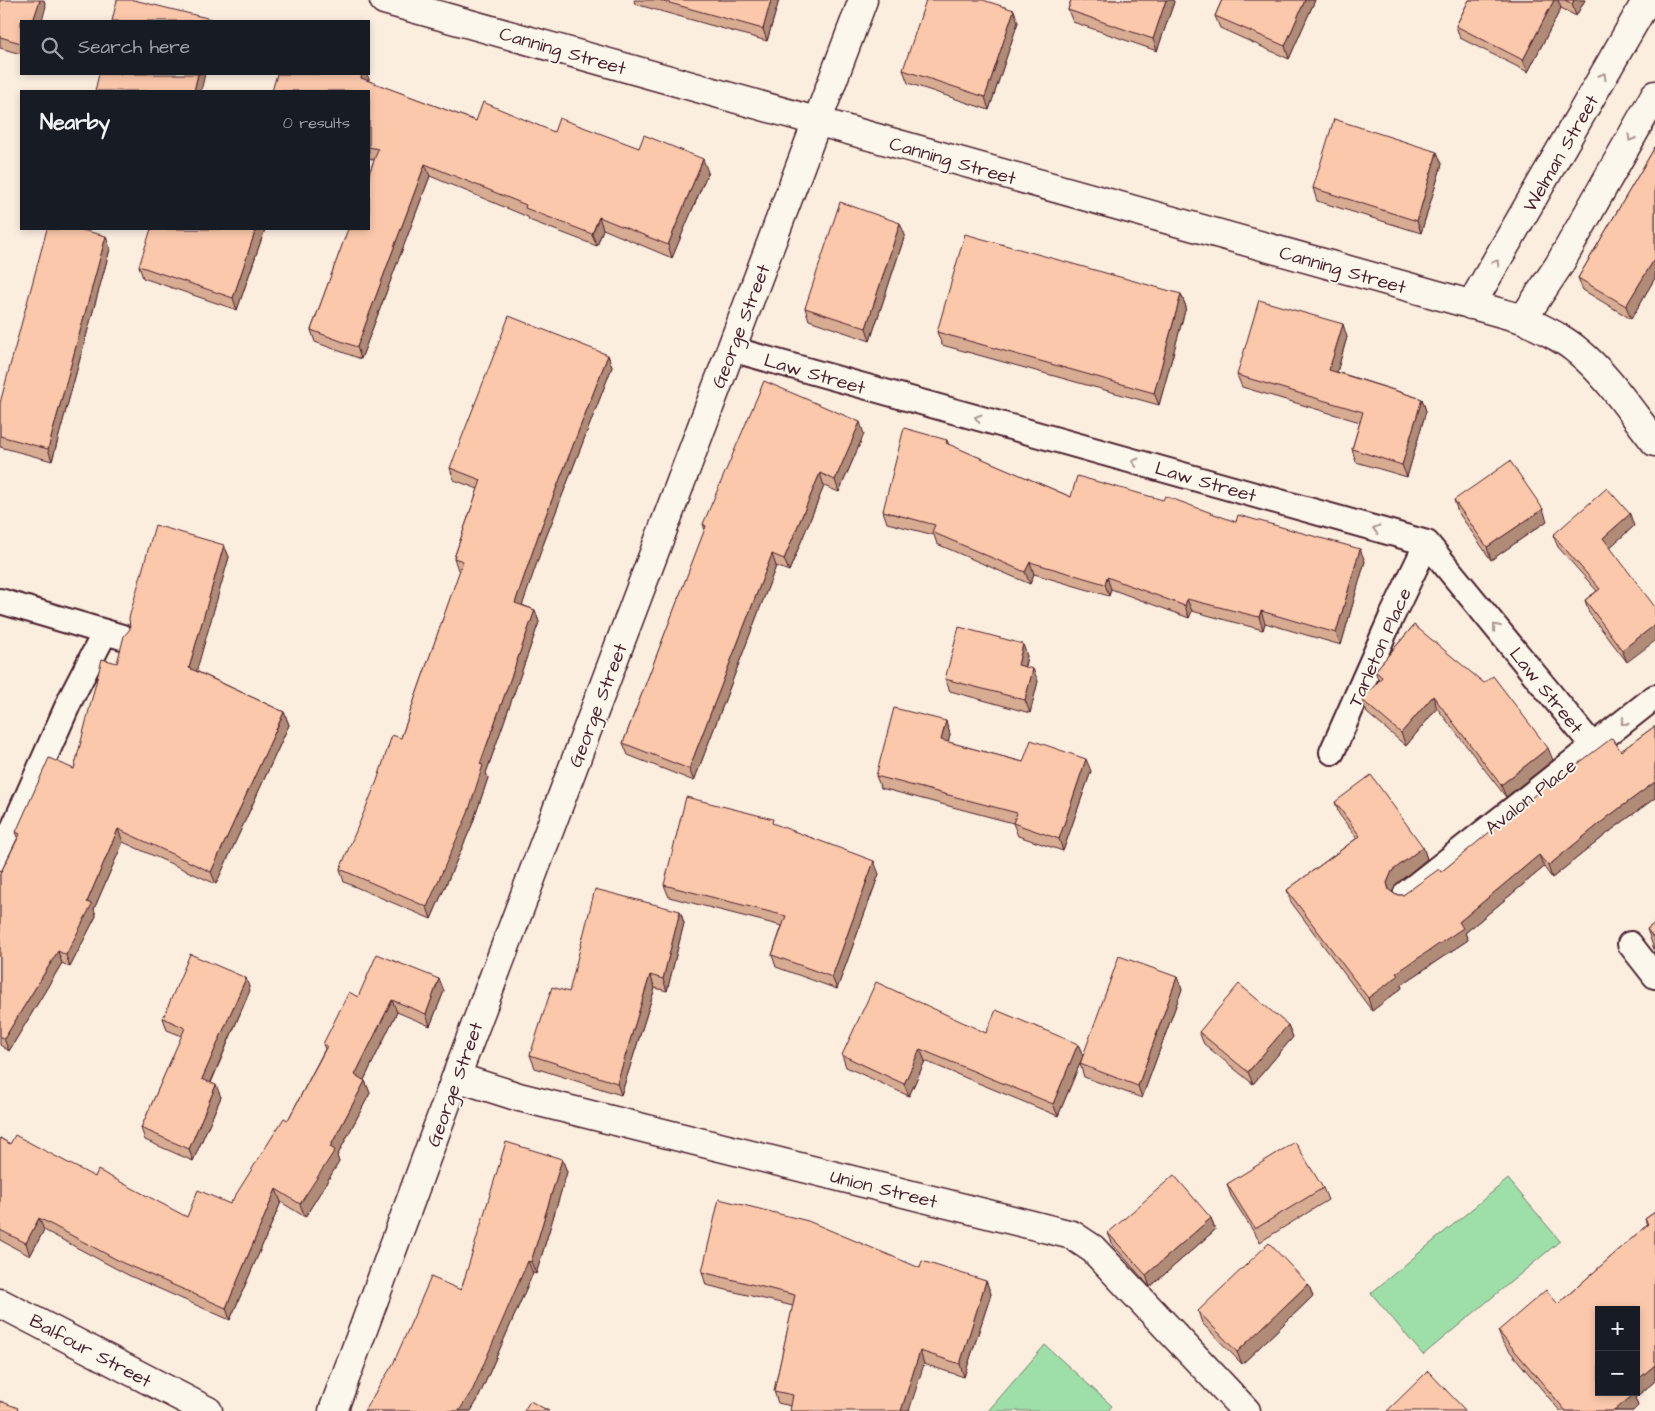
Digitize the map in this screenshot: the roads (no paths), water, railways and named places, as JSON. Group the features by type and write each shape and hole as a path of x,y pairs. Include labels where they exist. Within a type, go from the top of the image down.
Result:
{"street":[{"name":"Canning Street","path":"384,0 1522,319 1554,334 1578,351 1596,368 1655,442"},
{"name":"George Street","path":"333,1411 456,1077 863,0"},
{"name":"Welman Street","path":"1472,305 1647,0"},
{"path":"1522,319 1559,265 1655,95"},
{"name":"Union Street","path":"456,1077 519,1097 1072,1236 1093,1249 1246,1411"},
{"name":"Balfour Street","path":"0,1303 208,1411"}],"lane":[{"name":"Law Street","path":"731,349 1427,543 1593,746"},
{"name":"Tarleton Place","path":"1332,752 1391,618 1427,543"},
{"path":"0,601 114,635 71,698 0,858"},
{"name":"Avalon Place","path":"1405,894 1655,697"},
{"path":"1630,944 1655,976"}]}
